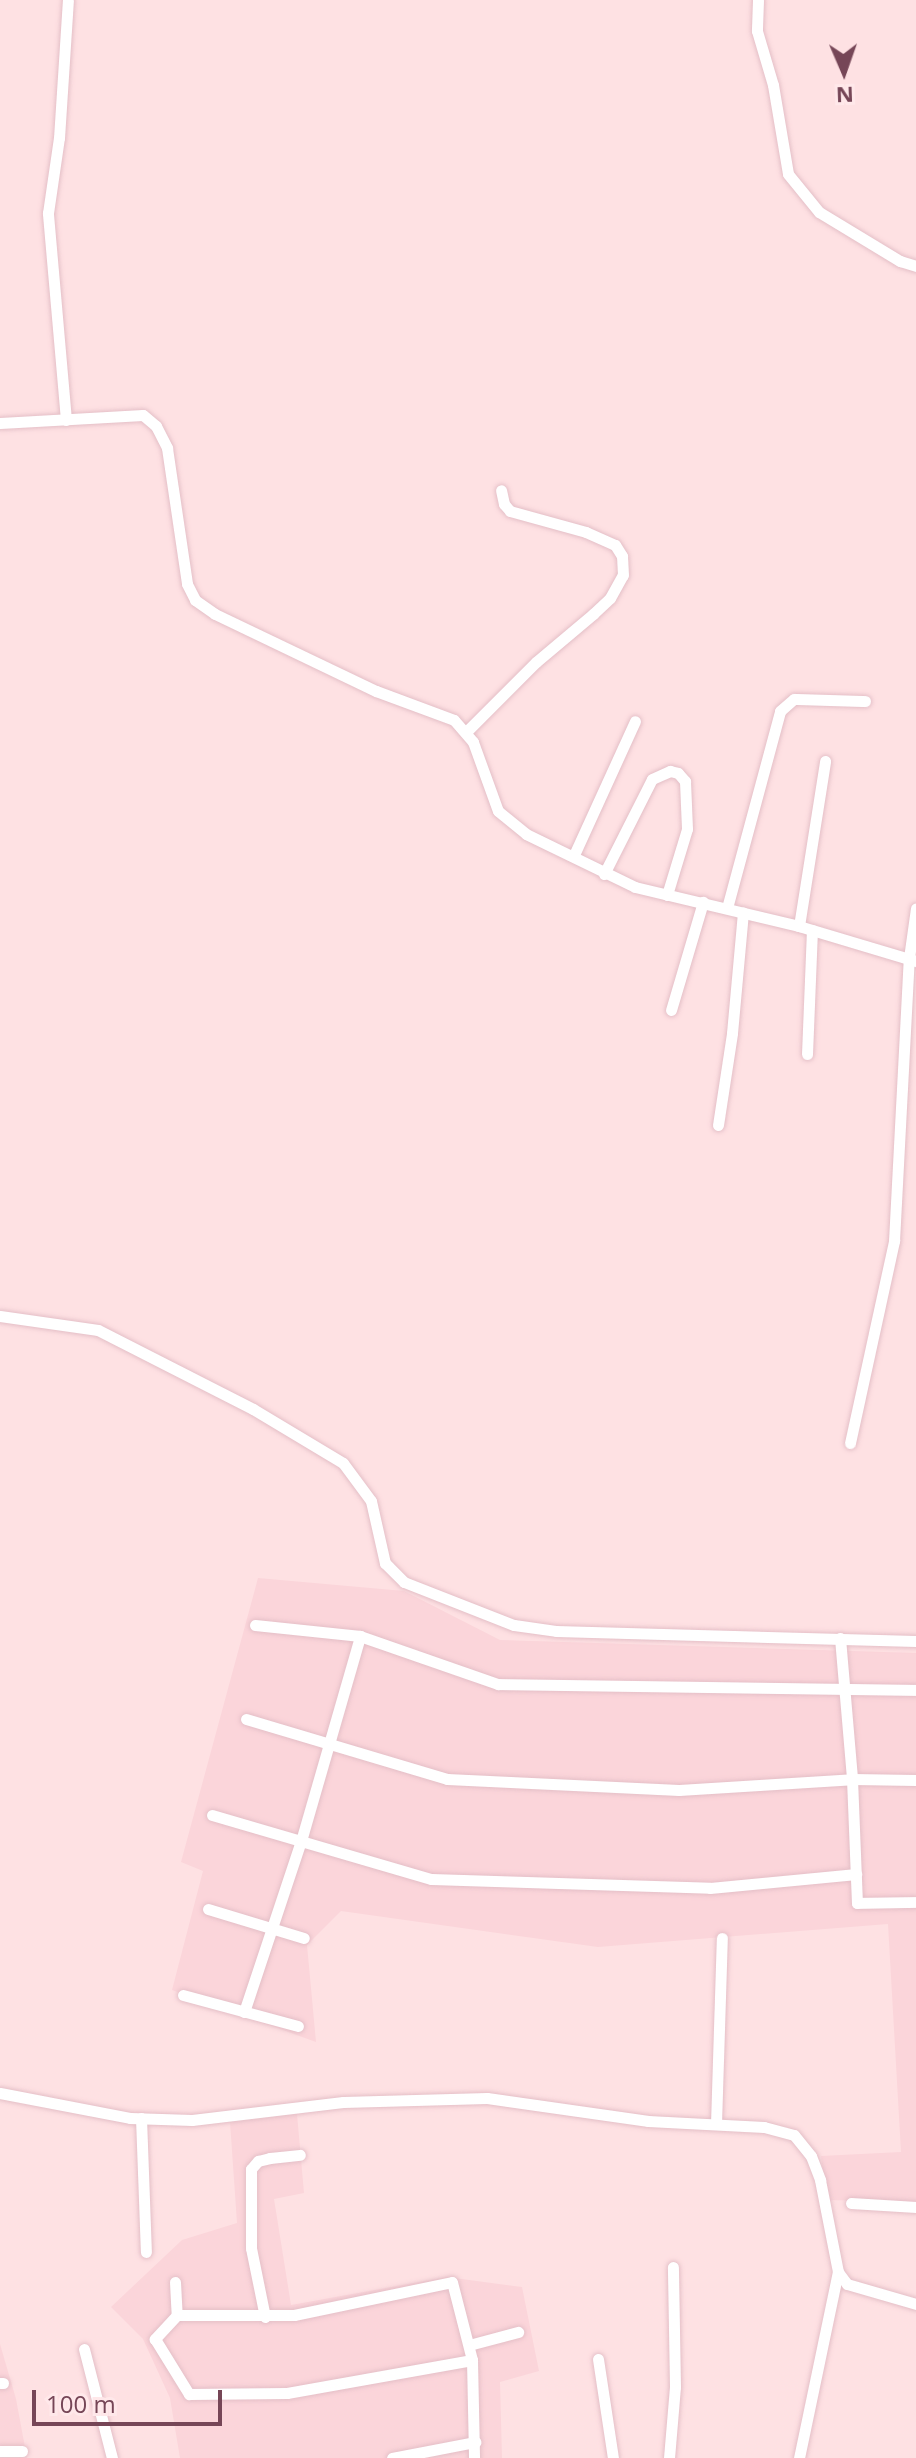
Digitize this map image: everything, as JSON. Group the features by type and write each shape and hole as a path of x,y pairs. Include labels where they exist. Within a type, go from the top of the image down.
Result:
{"street":[{"path":"66,420 48,213 59,138 68,0"},
{"path":"758,0 757,31 773,85 788,174 819,212 900,261 916,266"},
{"path":"0,423 143,415 156,426 167,448 187,584 195,600 215,614 376,691 454,720 467,731 498,811 526,834 574,855 604,874 667,895 799,926 913,959"},
{"path":"467,731 536,662 610,598 623,575 622,556 615,545 586,532 510,511 504,504 501,490"},
{"path":"727,908 780,711 794,699 865,701"},
{"path":"574,855 635,721"},
{"path":"799,926 825,761"},
{"path":"604,874 652,779 670,771 678,773 685,781 687,829 667,895"},
{"path":"671,1010 703,902"},
{"path":"850,1443 894,1241 916,908"},
{"path":"718,1125 732,1033 743,912"},
{"path":"807,1054 812,930"},
{"path":"0,1316 98,1330 253,1409 330,1455 343,1463 371,1501 385,1563 404,1582 500,1619 556,1631 916,1641"},
{"path":"255,1625 360,1636 498,1684 916,1690"},
{"path":"244,2012 274,1929 360,1636"},
{"path":"840,1638 852,1779 857,1903 916,1902"},
{"path":"246,1719 447,1779 679,1790 852,1779 916,1780"},
{"path":"212,1815 431,1879 710,1888 856,1874"},
{"path":"208,1909 304,1938"},
{"path":"716,2124 722,1938"},
{"path":"183,1995 298,2026"},
{"path":"0,2093 141,2118 192,2120 343,2102 487,2098 648,2121 764,2127 794,2135 811,2156 820,2180 838,2272 799,2458"},
{"path":"141,2118 146,2252"},
{"path":"265,2317 251,2248 251,2169 258,2161 300,2155"},
{"path":"851,2203 916,2207"},
{"path":"669,2458 675,2387 673,2267"},
{"path":"838,2272 847,2284 916,2304"},
{"path":"175,2282 177,2315 155,2339 189,2394 287,2393 472,2360"},
{"path":"177,2315 294,2315 452,2282 472,2360 474,2458"},
{"path":"469,2345 518,2332"},
{"path":"84,2349 112,2458"},
{"path":"598,2359 613,2458"},
{"path":"392,2458 475,2442"},
{"path":"0,2451 22,2451"}],"shaded area":[{"path":"258,1578 404,1591 500,1640 916,1653 916,2202 827,2200 821,2156 901,2152 888,1924 598,1947 341,1911 307,1945 316,2042 172,1990 203,1871 181,1862"},
{"path":"297,2114 304,2193 274,2199 291,2305 447,2277 522,2287 539,2371 500,2382 502,2458 180,2458 170,2398 143,2339 111,2307 182,2240 237,2223 230,2122"},
{"path":"0,2344 16,2399 27,2458 0,2458"}]}
